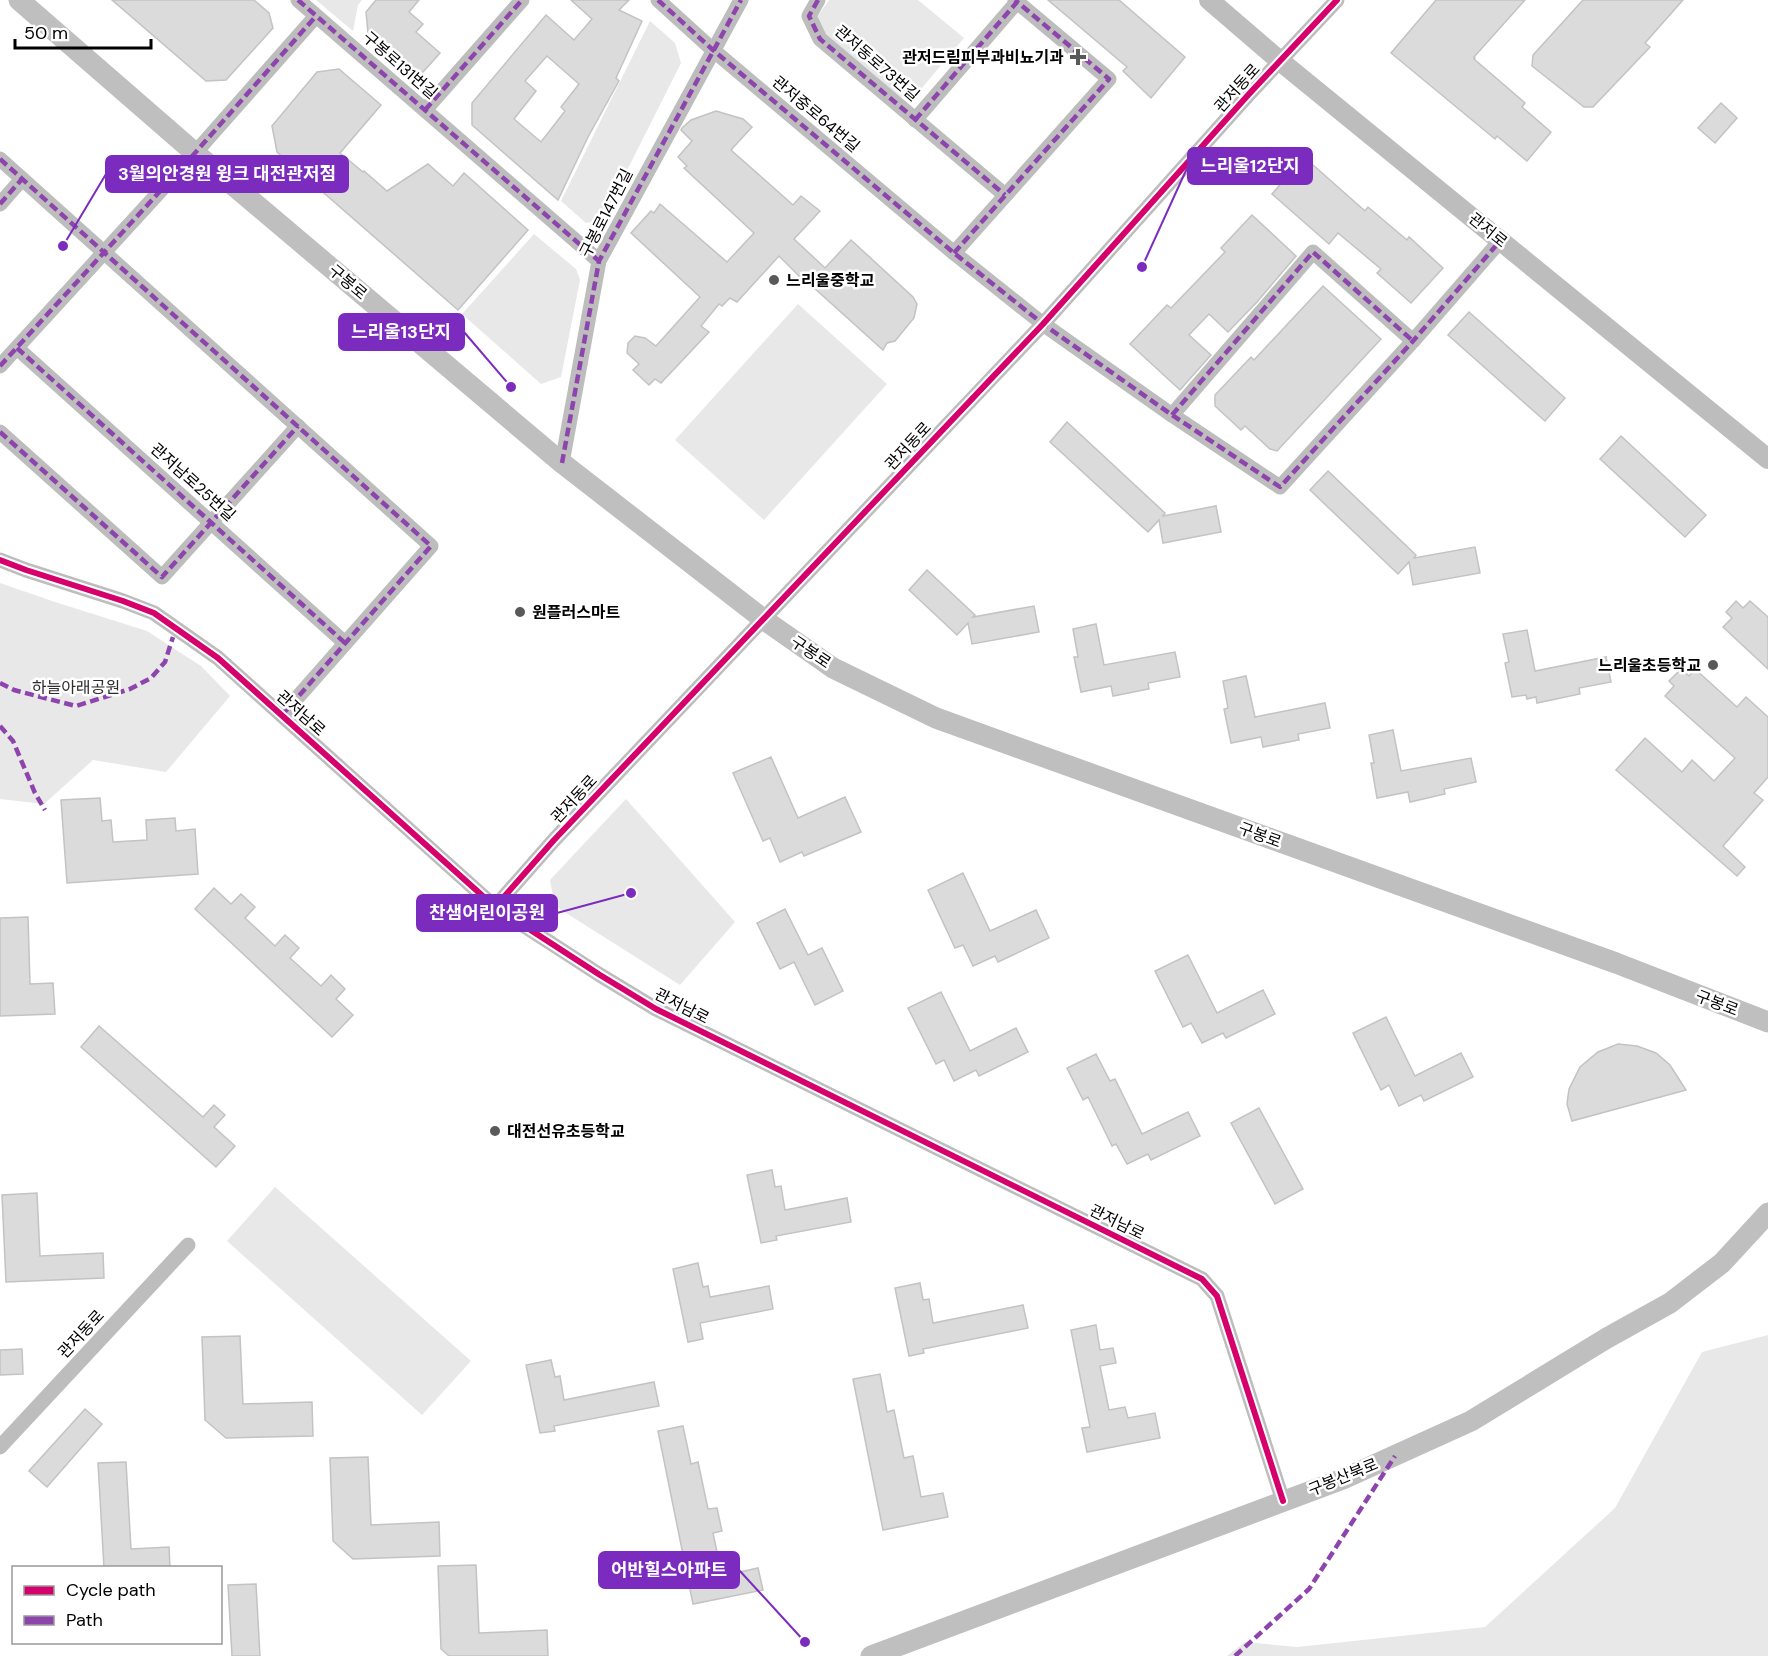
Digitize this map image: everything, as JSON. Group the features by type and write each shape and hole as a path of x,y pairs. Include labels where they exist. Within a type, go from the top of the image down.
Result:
{"main road":[{"name":"구봉로","path":"19,0 195,153 562,463 763,619 833,668 936,718 1616,963 1768,1022"},
{"name":"구봉산북로","path":"871,1656 1343,1479 1471,1421 1607,1338 1670,1303 1722,1263 1768,1213"}],"street":[{"name":"구봉로131번길","path":"298,0 599,261"},
{"path":"425,110 522,0"},
{"name":"관저중로64번길","path":"658,0 713,51 954,253 1043,324"},
{"name":"구봉로147번길","path":"562,463 599,261 741,0"},
{"name":"관저동로73번길","path":"818,0 809,16 820,39 915,120 1005,195 1109,79 1016,1 915,120"},
{"name":"관저로","path":"1209,0 1280,61 1768,459"},
{"name":"관저동로","path":"495,907 554,840 1043,324 1337,0"},
{"path":"0,366 195,153 316,16"},
{"path":"0,159 431,546 282,715"},
{"path":"0,204 22,179"},
{"path":"954,253 1005,195"},
{"path":"1043,324 1280,487 1413,341 1500,241"},
{"path":"1173,415 1313,252 1413,341"},
{"name":"관저남로25번길","path":"17,348 345,643"},
{"path":"0,432 162,577 298,426"},
{"name":"관저남로","path":"0,560 154,613 218,658 495,907 656,1009 1202,1279 1217,1296 1283,1501"},
{"name":"관저동로","path":"0,1447 188,1245"}],"green space":[{"path":"316,0 362,0 358,5 353,31"},
{"path":"829,0 918,0 964,38 916,95 901,97 825,37 817,17"},
{"path":"650,21 675,43 681,63 602,220 586,223 561,201"},
{"path":"534,234 576,269 580,280 561,377 541,384 462,314"},
{"path":"798,304 887,384 764,520 675,440"},
{"name":"하늘아래공원","path":"0,583 147,631 201,666 230,696 166,772 93,760 44,804 0,799"},
{"path":"626,799 735,922 680,985 555,906 550,880"},
{"path":"275,1187 471,1361 422,1415 227,1241"},
{"path":"1768,1335 1768,1656 1227,1656 1245,1642 1297,1647 1485,1627 1615,1508 1702,1352"}],"building":[{"path":"112,0 254,0 269,13 273,28 226,80 206,81"},
{"path":"376,0 419,0 409,12 423,24 416,32 440,53 423,72 414,74 368,33 366,12"},
{"path":"571,0 629,0 619,10 642,21 616,78 619,81 588,137 558,200 472,125 472,103 546,15 574,40 592,19","holes":["547,56 579,84 561,107 565,111 541,142 514,119 536,91 525,81"]},
{"path":"1048,0 1119,0 1185,57 1151,98 1123,71 1127,67"},
{"path":"1436,0 1525,0 1474,59 1525,103 1522,107 1551,132 1527,161 1497,136 1495,139 1391,53"},
{"path":"1583,0 1683,0 1645,43 1650,47 1593,107 1584,107 1532,66 1533,55"},
{"path":"339,69 381,105 340,153 387,191 428,164 453,186 464,173 528,230 458,310 277,152 272,126 317,72"},
{"path":"1721,103 1737,118 1715,143 1698,128"},
{"path":"716,111 743,119 752,127 731,150 793,205 801,196 820,211 794,239 825,268 851,240 913,297 917,304 914,318 895,341 887,343 883,350 779,256 737,302 730,298 722,306 719,304 701,326 709,332 661,383 655,379 649,385 633,370 639,364 627,353 628,343 635,336 645,338 656,346 700,297 631,233 651,211 654,213 660,204 727,262 754,233 684,168 687,166 678,157 692,141 681,130 682,128 691,120"},
{"path":"1304,157 1365,211 1368,207 1407,240 1409,237 1443,268 1411,303 1377,273 1381,269 1338,233 1329,244 1272,194"},
{"path":"1252,215 1296,256 1228,332 1209,314 1189,335 1211,355 1180,390 1130,344 1167,305 1171,308 1225,252 1221,248"},
{"path":"1323,286 1381,339 1277,451 1270,449 1245,426 1241,430 1215,406 1215,395 1251,357 1254,360"},
{"path":"1469,312 1565,398 1545,421 1448,335"},
{"path":"1067,422 1165,513 1163,516 1216,506 1221,532 1163,543 1159,520 1148,532 1050,442"},
{"path":"1621,436 1706,515 1685,537 1600,459"},
{"path":"1328,471 1416,555 1414,558 1475,547 1480,573 1413,585 1409,562 1398,574 1310,490"},
{"path":"927,570 975,615 973,617 1034,606 1039,632 972,644 968,623 957,635 909,590"},
{"path":"1736,601 1743,608 1750,601 1768,617 1768,669 1723,627 1732,618 1726,612"},
{"path":"1096,624 1104,665 1175,652 1180,677 1148,683 1149,689 1113,696 1111,686 1081,692 1074,657 1078,657 1073,629"},
{"path":"1527,630 1535,671 1606,657 1611,682 1579,688 1580,694 1537,703 1536,697 1527,699 1526,695 1512,697 1505,663 1509,662 1503,634"},
{"path":"1681,669 1689,676 1695,669 1737,707 1746,697 1768,717 1768,777 1754,793 1763,800 1723,846 1745,867 1737,876 1616,770 1645,738 1682,772 1692,760 1714,781 1735,758 1665,696 1674,686 1669,681"},
{"path":"1246,676 1255,717 1325,703 1330,728 1298,734 1299,740 1263,747 1261,737 1231,743 1224,709 1228,708 1223,681"},
{"path":"1393,730 1401,771 1471,758 1476,782 1444,789 1445,794 1410,802 1408,792 1377,798 1369,735"},
{"path":"771,757 798,818 845,797 861,832 804,856 802,852 780,862 770,838 763,841 733,773"},
{"path":"100,798 102,821 111,820 113,842 147,840 146,820 175,818 176,831 195,829 198,874 67,883 61,800"},
{"path":"963,873 990,931 1036,910 1049,938 998,962 995,956 973,966 963,945 955,948 928,890"},
{"path":"214,888 231,904 241,894 255,907 245,918 275,946 285,935 299,948 290,958 321,986 331,975 345,989 336,999 353,1015 332,1037 195,909"},
{"path":"785,909 808,955 822,948 843,991 815,1005 794,962 780,969 757,923"},
{"path":"28,917 30,984 53,983 55,1014 0,1016 0,918"},
{"path":"1188,955 1217,1013 1263,990 1275,1014 1226,1038 1223,1033 1202,1043 1191,1023 1183,1027 1155,971"},
{"path":"941,992 970,1051 1016,1028 1028,1052 979,1076 976,1070 954,1081 944,1060 936,1064 908,1008"},
{"path":"1386,1017 1415,1076 1461,1053 1473,1077 1424,1101 1421,1095 1399,1106 1389,1085 1381,1090 1353,1033"},
{"path":"99,1026 203,1117 214,1105 225,1115 214,1127 235,1146 216,1167 81,1047"},
{"path":"1618,1044 1637,1046 1656,1053 1670,1065 1686,1090 1572,1121 1567,1104 1569,1089 1580,1067 1598,1052"},
{"path":"1096,1054 1110,1081 1115,1079 1142,1134 1188,1112 1200,1136 1151,1160 1148,1154 1127,1164 1116,1144 1112,1146 1088,1097 1083,1100 1067,1068"},
{"path":"1259,1108 1303,1189 1275,1204 1231,1123"},
{"path":"772,1170 775,1187 781,1186 785,1210 847,1198 851,1222 776,1236 777,1240 761,1243 747,1175"},
{"path":"37,1193 40,1256 103,1253 104,1278 6,1282 2,1195"},
{"path":"698,1263 703,1287 708,1286 710,1297 769,1286 773,1309 700,1323 703,1339 688,1342 673,1269"},
{"path":"920,1283 923,1300 929,1299 933,1323 1023,1305 1028,1328 923,1349 924,1353 909,1356 895,1288"},
{"path":"1096,1325 1100,1350 1113,1348 1116,1363 1100,1366 1109,1410 1125,1407 1128,1418 1155,1413 1160,1438 1087,1452 1082,1428 1090,1427 1071,1330"},
{"path":"240,1336 243,1404 312,1402 313,1436 226,1438 205,1420 202,1337"},
{"path":"22,1349 23,1374 0,1375 0,1350"},
{"path":"551,1360 555,1377 560,1376 564,1400 654,1382 659,1406 554,1426 555,1431 540,1433 526,1365"},
{"path":"880,1374 887,1412 894,1410 904,1458 913,1456 921,1497 943,1493 948,1517 883,1530 853,1379"},
{"path":"85,1409 102,1424 47,1487 29,1471"},
{"path":"683,1426 691,1464 698,1462 708,1509 717,1508 722,1531 713,1533 722,1576 758,1568 763,1590 693,1604 658,1431"},
{"path":"368,1457 371,1525 439,1522 440,1556 353,1559 333,1541 330,1458"},
{"path":"126,1462 131,1549 169,1547 170,1566 104,1566 98,1463"},
{"path":"476,1565 479,1633 547,1630 548,1656 449,1656 441,1649 438,1566"},
{"path":"256,1584 260,1656 232,1656 228,1585"}],"marked path":[{"path":"298,0 599,261"},
{"path":"425,110 522,0"},
{"path":"658,0 713,50 954,253 1043,324 1172,415 1280,487 1413,341 1500,241"},
{"path":"562,463 599,261 741,0"},
{"path":"818,0 809,16 820,39 1005,195"},
{"path":"954,253 1109,79 1015,0"},
{"path":"915,120 1017,2"},
{"path":"0,366 195,153 316,16"},
{"path":"0,159 431,546 282,715"},
{"path":"0,204 22,179"},
{"path":"1172,415 1313,252 1413,341"},
{"path":"17,348 345,643"},
{"path":"0,432 162,577 298,426"},
{"path":"0,683 14,690 76,706 130,689 151,678 165,662 173,637"},
{"path":"0,726 13,741 35,793 45,810"},
{"path":"1235,1656 1309,1589 1395,1456"}],"cycle path":[{"path":"495,907 554,840 1043,324 1249,94 1337,0"},
{"path":"0,560 154,613 218,658 495,907 656,1009 1202,1279 1217,1296 1283,1501"}],"place":[{"name":"관저드림피부과비뇨기과","path":"1078,57"},
{"name":"3월의안경원 윙크 대전관저점","path":"63,246"},
{"name":"느리울12단지","path":"1142,267"},
{"name":"느리울중학교","path":"774,280"},
{"name":"느리울13단지","path":"511,387"},
{"name":"원플러스마트","path":"520,612"},
{"name":"느리울초등학교","path":"1713,665"},
{"name":"찬샘어린이공원","path":"631,893"},
{"name":"대전선유초등학교","path":"495,1131"},
{"name":"어반힐스아파트","path":"805,1642"}]}
